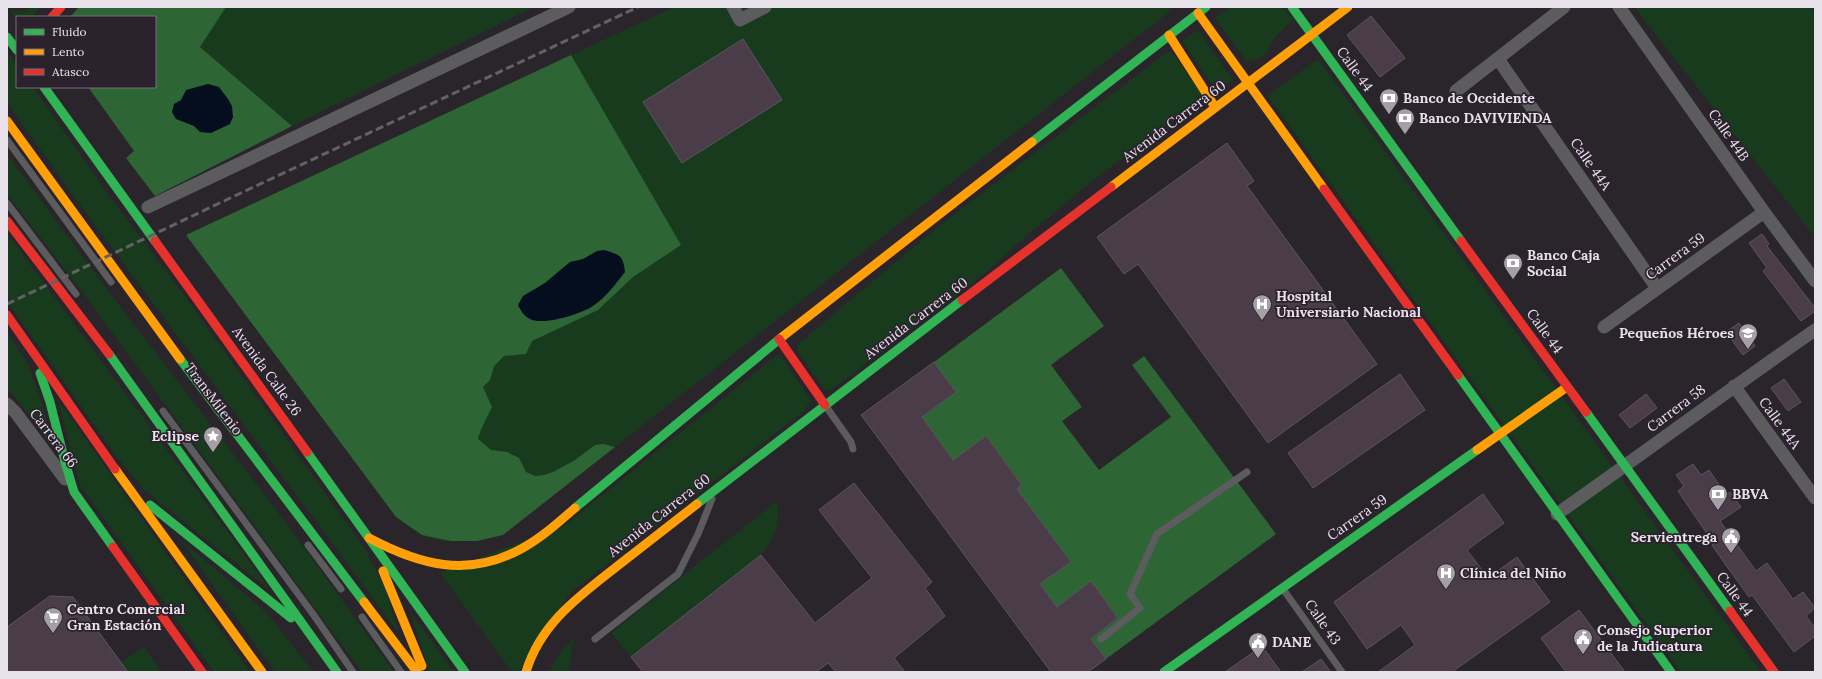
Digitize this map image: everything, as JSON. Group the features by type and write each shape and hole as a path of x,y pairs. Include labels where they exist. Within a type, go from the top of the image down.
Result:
{"main road":[{"path":"53,16 61,7"},
{"path":"369,538 410,558 424,563 449,566 473,564 517,551 543,535 779,339 1206,7"},
{"name":"Calle 44","path":"1292,7 1774,672"},
{"name":"Avenida Carrera 60","path":"526,672 530,656 536,644 548,626 573,601 825,404 1348,7"},
{"path":"1198,13 1671,672"},
{"path":"1169,35 1215,107"},
{"path":"7,36 16,49"},
{"name":"Avenida Calle 26","path":"45,88 465,672"},
{"path":"7,121 206,394 417,672"},
{"path":"7,220 98,340 312,634 337,672"},
{"path":"7,315 129,489 262,672"},
{"path":"779,339 825,404"},
{"path":"28,344 42,378 52,410 67,472 74,492 202,672"},
{"name":"Carrera 59","path":"1164,672 1567,387"},
{"path":"129,489 312,634"},
{"path":"369,538 424,672"},
{"path":"192,658 195,672"}],"street":[{"path":"148,207 569,7"},
{"path":"733,7 740,20 765,7"},
{"path":"1456,91 1564,7"},
{"name":"Calle 44B","path":"1619,7 1764,212 1815,281"},
{"name":"Calle 44A","path":"1498,59 1658,288"},
{"name":"Carrera 59","path":"1604,327 1764,212"},
{"name":"Carrera 58","path":"1557,514 1734,386 1815,330"},
{"name":"Calle 44A","path":"1734,386 1815,498"},
{"name":"Carrera 66","path":"7,404 16,413 74,492"}],"lane":[{"path":"7,140 114,286"},
{"path":"7,203 83,303"},
{"path":"825,404 851,442 853,449"},
{"path":"158,405 313,614 353,672"},
{"path":"1100,639 1140,608 1130,594 1156,534 1247,472"},
{"path":"595,639 678,574 698,534 716,488"},
{"path":"304,540 345,594"},
{"name":"Calle 43","path":"1282,588 1342,672"},
{"path":"359,612 401,672"}],"green space":[{"path":"33,7 41,7 32,16 16,16 16,19 10,12 21,11"},
{"path":"79,7 226,7 200,47 292,126 155,196 126,158 134,151 89,88 156,88 156,16 71,16"},
{"path":"226,7 534,7 292,126 200,47"},
{"path":"674,7 1175,7 503,535 473,541 452,541 422,535 396,517 186,235"},
{"path":"1229,7 1281,7 1294,19 1272,41 1267,53 1261,58 1247,62 1215,18"},
{"path":"1634,7 1809,7 1815,11 1815,237"},
{"path":"1198,30 1233,80 1217,91 1182,41"},
{"path":"1170,50 1204,96 1087,185 979,278 831,390 824,389 797,350 798,344 939,226"},
{"path":"7,51 16,64 16,88 34,88 105,190 187,299 365,549 386,590 399,633 89,217 7,103"},
{"path":"571,55 681,245 633,277 598,310 532,341 526,354 504,356 494,366 490,380 483,387 492,407 478,439 491,450 507,452 519,458 526,472 535,476 544,475 553,472 575,460 595,445 603,444 615,447 503,535 477,541 451,541 422,535 396,517 186,235"},
{"path":"1318,59 1761,672 1681,672 1268,96"},
{"path":"7,154 103,284 286,523 394,672 362,672 84,294 7,194"},
{"path":"7,233 271,591 144,490 114,453 7,301"},
{"path":"1061,268 1104,326 1051,365 1082,407 1062,421 1099,470 1171,417 1132,365 1144,356 1276,534 1106,659 1091,639 1118,618 1091,581 1057,607 1040,584 1071,562 1029,505 1003,524 991,508 1022,485 986,436 953,460 922,417 956,392 934,362"},
{"path":"7,332 27,362 42,403 54,449 15,397 7,389"},
{"path":"777,355 781,356 811,400 804,411 571,592 519,672 512,672 440,573 565,525"},
{"path":"58,400 250,672 214,672 80,485"},
{"path":"777,501 778,517 776,530 761,555 631,657 611,633"},
{"path":"180,539 268,614 313,672 275,672"},
{"path":"410,611 454,672 431,672 429,670"},
{"path":"574,638 568,672 549,672 561,652"},
{"path":"144,647 161,672 128,672 121,662"}],"water":[{"path":"208,84 219,87 232,106 233,117 230,124 211,133 200,132 194,126 176,119 172,112 174,104 181,100 186,90"},
{"path":"604,250 620,256 625,272 602,299 593,306 562,318 544,321 530,319 523,313 518,305 523,296 545,283 570,262 583,259 597,251"}],"building":[{"path":"1371,16 1405,58 1380,77 1347,35"},
{"path":"743,39 782,100 682,163 643,102"},
{"name":"Hospital Universiario Nacional","path":"1227,143 1254,181 1247,186 1377,364 1268,443 1138,264 1124,274 1097,237"},
{"path":"1762,234 1769,244 1767,246 1815,308 1815,311 1801,321 1763,271 1767,268 1749,243"},
{"path":"1739,323 1755,346 1743,355 1726,332"},
{"path":"934,362 956,392 922,417 953,460 986,436 1022,485 1017,489 1071,562 1040,584 1057,607 1091,581 1118,618 1091,639 1106,659 1088,672 1051,672 861,415"},
{"path":"1400,374 1425,410 1313,488 1288,453"},
{"path":"1784,379 1801,402 1788,411 1771,388"},
{"path":"1646,394 1657,408 1630,428 1619,415"},
{"path":"1693,464 1701,475 1709,470 1726,495 1730,492 1741,507 1720,521 1756,571 1767,563 1793,599 1803,592 1815,608 1806,616 1815,628 1815,636 1794,652 1752,595 1749,597 1723,561 1712,545 1714,544 1678,491 1684,486 1676,475"},
{"path":"854,483 932,582 925,588 945,616 894,658 905,672 836,672 828,663 816,672 643,672 631,657 761,555 815,623 872,578 819,510"},
{"name":"Clínica del Niño","path":"1483,494 1504,523 1467,550 1488,578 1517,557 1550,602 1452,672 1378,672 1415,645 1401,625 1367,649 1334,602"},
{"name":"Centro Comercial Gran Estación","path":"50,596 73,597 128,672 7,672 7,627"},
{"name":"Consejo Superior de la Judicatura","path":"1579,610 1625,672 1566,672 1541,638"},
{"name":"DANE","path":"1262,646 1281,672 1225,672"},
{"name":"DANE","path":"1321,659 1331,672 1302,672"}],"railway":[{"path":"7,304 638,7"}],"traffic: fast":[{"path":"1032,142 1206,7"},
{"path":"1292,7 1461,241"},
{"path":"7,37 16,49"},
{"path":"45,88 155,241"},
{"path":"697,504 962,300"},
{"path":"575,508 782,337"},
{"path":"109,354 337,672"},
{"path":"180,359 364,602"},
{"path":"40,373 50,402 74,492 113,547"},
{"path":"1458,375 1671,672"},
{"path":"1586,412 1730,611"},
{"path":"1164,672 1477,450"},
{"path":"307,452 465,672"},
{"path":"150,505 291,618"}],"traffic: slow":[{"path":"1111,187 1348,7"},
{"path":"1198,13 1324,189"},
{"path":"1169,35 1215,107"},
{"path":"7,121 180,359"},
{"path":"782,337 1032,142"},
{"path":"1477,450 1567,387"},
{"path":"115,469 262,672"},
{"path":"526,672 533,654 542,638 564,611 591,587 697,504"},
{"path":"369,538 407,555 425,561 463,565 482,563 501,558 528,545 549,530 575,508"},
{"path":"383,571 422,666"},
{"path":"364,602 417,672"}],"traffic: jam":[{"path":"53,16 61,7"},
{"path":"962,300 1111,187"},
{"path":"1324,189 1458,375"},
{"path":"7,221 109,354"},
{"path":"155,241 307,452"},
{"path":"1461,241 1586,412"},
{"path":"7,315 115,469"},
{"path":"779,339 825,405"},
{"path":"113,547 202,672"},
{"path":"1730,611 1774,672"}],"place":[{"name":"Banco de Occidente","path":"1389,115"},
{"name":"Banco DAVIVIENDA","path":"1405,135"},
{"name":"Banco Caja Social","path":"1513,280"},
{"name":"Hospital Universiario Nacional","path":"1262,321"},
{"name":"Pequeños Héroes","path":"1748,350"},
{"name":"Eclipse","path":"213,453"},
{"name":"BBVA","path":"1718,511"},
{"name":"Servientrega","path":"1731,554"},
{"name":"Clínica del Niño","path":"1446,590"},
{"name":"Centro Comercial Gran Estación","path":"53,634"},
{"name":"Consejo Superior de la Judicatura","path":"1583,655"},
{"name":"DANE","path":"1258,659"}]}
